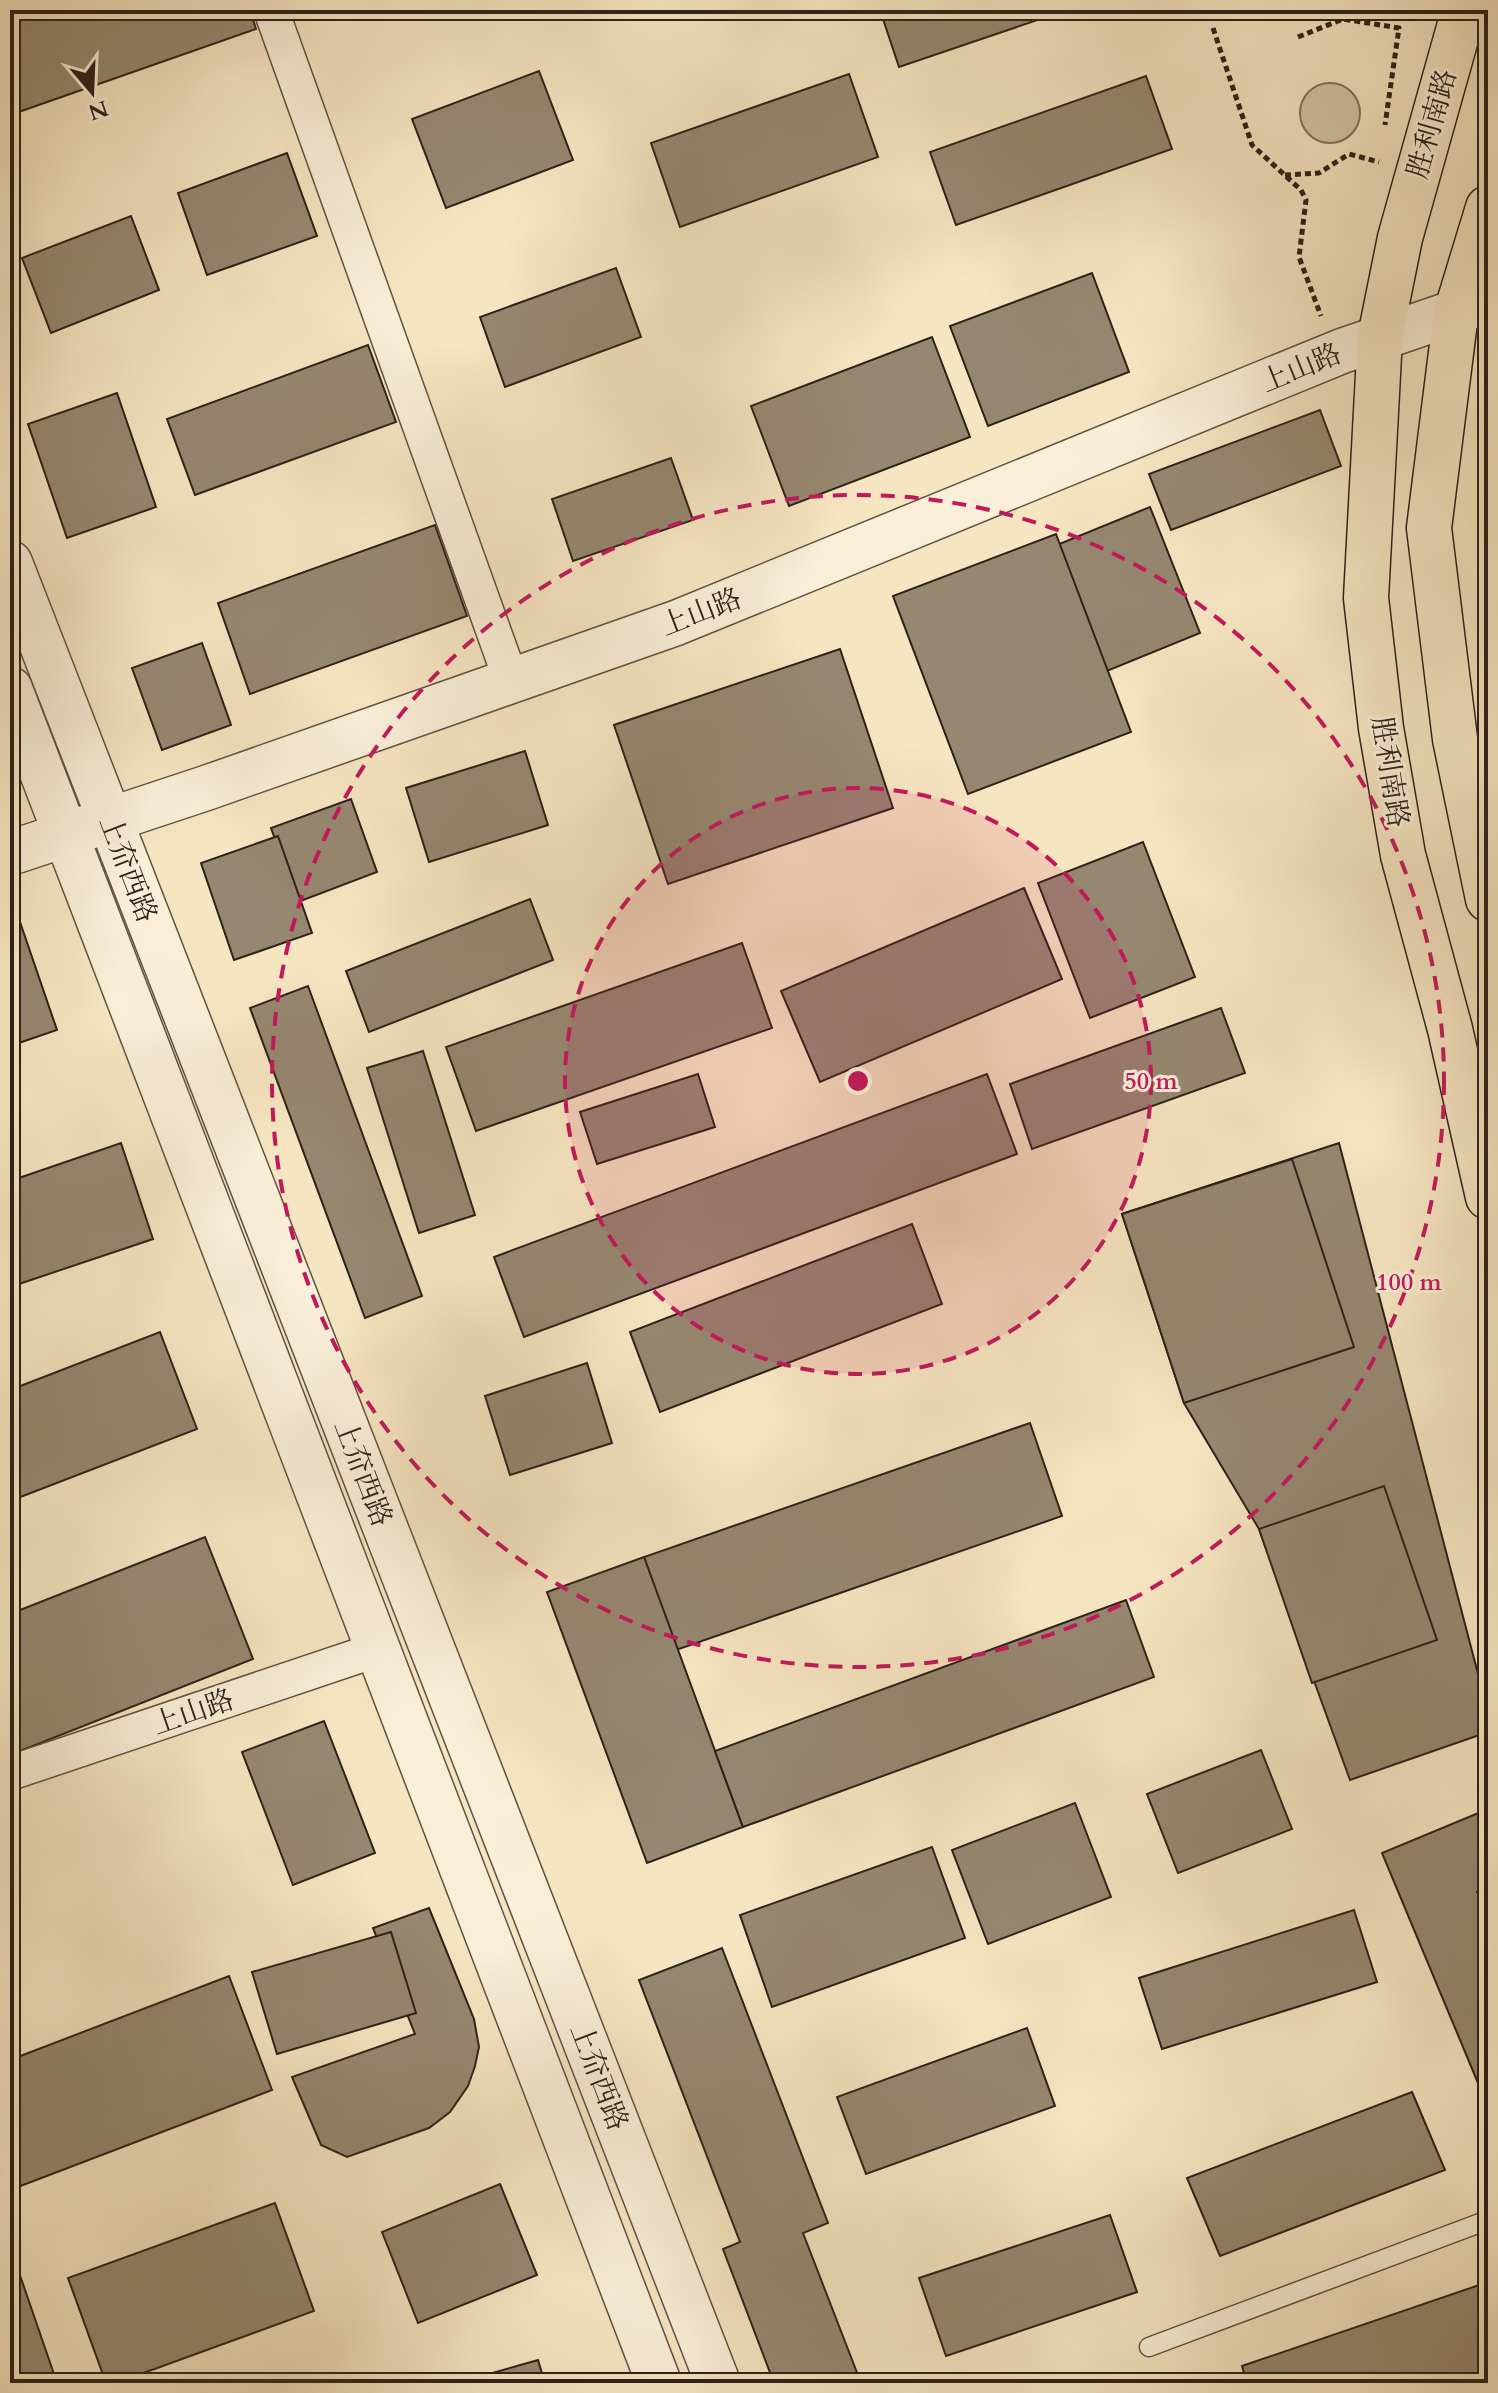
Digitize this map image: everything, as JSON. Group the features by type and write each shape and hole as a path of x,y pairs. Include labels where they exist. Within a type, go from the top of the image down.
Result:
{"main road":[{"name":"胜利南路","path":"1464,10 1402,170 1400,238 1361,344 1366,598 1381,728 1403,855 1450,1029 1488,1197"},
{"path":"1488,208 1473,256 1472,307 1429,528 1455,739 1488,899"}],"street":[{"path":"271,10 511,680"},
{"name":"上山路","path":"10,853 676,623 1361,344 1472,307"},
{"name":"上夼西路","path":"10,563 718,2383"},
{"name":"上夼西路","path":"10,689 659,2383"},
{"name":"上山路","path":"10,1773 376,1650"}],"lane":[{"path":"1149,2347 1488,2220"}],"path":[{"path":"1298,37 1343,19 1399,28 1383,139 1402,170"},
{"path":"1213,28 1252,145 1301,190 1306,200 1299,257 1310,295 1361,344"},
{"path":"1282,174 1319,173 1349,154 1402,170"}],"shaded area":[{"path":"1330,83 1352,91 1360,113 1352,135 1330,143 1308,135 1300,113 1308,91"}],"building":[{"path":"38,10 250,10 256,29 10,115 10,20"},
{"path":"880,10 1067,10 899,67"},
{"path":"539,71 573,160 446,208 412,119"},
{"path":"849,74 878,157 680,227 651,143"},
{"path":"1146,76 1172,149 956,225 930,152"},
{"path":"287,153 317,236 207,275 178,193"},
{"path":"131,216 159,290 51,333 22,258"},
{"path":"616,268 641,337 505,387 480,317"},
{"path":"1092,273 1129,372 988,426 950,326"},
{"path":"932,337 970,437 789,506 751,406"},
{"path":"368,345 396,422 195,495 167,419"},
{"path":"117,393 156,507 67,538 28,424"},
{"path":"1320,410 1341,466 1171,530 1149,474"},
{"path":"671,458 693,520 573,561 552,499"},
{"path":"1150,507 1200,633 1097,675 1047,549"},
{"path":"435,525 467,616 250,694 218,603"},
{"path":"1056,534 1131,732 968,794 893,596"},
{"path":"202,643 231,725 162,750 132,668"},
{"path":"840,649 893,808 668,884 614,725"},
{"path":"525,751 548,825 429,862 406,788"},
{"path":"351,799 377,872 298,902 271,828"},
{"path":"278,836 312,933 234,960 201,863"},
{"path":"1143,842 1195,977 1090,1018 1038,883"},
{"path":"1024,888 1062,979 820,1082 781,991"},
{"path":"530,899 553,960 369,1032 346,971"},
{"path":"20,922 57,1030 10,1046 10,926"},
{"path":"742,943 772,1028 476,1131 446,1047"},
{"path":"308,986 422,1296 365,1318 250,1008"},
{"path":"1221,1008 1245,1073 1032,1149 1010,1084"},
{"path":"423,1051 475,1215 419,1233 367,1068"},
{"path":"698,1074 715,1127 597,1164 580,1112"},
{"path":"987,1074 1017,1154 524,1337 494,1257"},
{"path":"121,1143 153,1239 10,1287 10,1181"},
{"path":"1339,1143 1488,1712 1488,1732 1350,1780 1259,1529 1184,1403 1122,1214"},
{"path":"1292,1159 1354,1347 1184,1403 1122,1214"},
{"path":"912,1224 942,1304 660,1412 630,1332"},
{"path":"160,1332 197,1429 10,1501 10,1390"},
{"path":"587,1363 612,1443 510,1475 485,1396"},
{"path":"1030,1423 1062,1516 676,1650 644,1557"},
{"path":"1384,1486 1437,1640 1312,1683 1259,1529"},
{"path":"205,1537 253,1659 10,1755 10,1614"},
{"path":"644,1557 743,1827 647,1863 547,1592"},
{"path":"1126,1600 1154,1677 743,1827 715,1751"},
{"path":"324,1721 375,1853 293,1885 242,1752"},
{"path":"1261,1750 1292,1829 1178,1873 1147,1794"},
{"path":"1075,1803 1111,1897 988,1944 952,1850"},
{"path":"1488,1809 1488,1887 1477,1892 1488,1917 1488,1945 1485,1946 1488,1955 1488,2107 1382,1853"},
{"path":"932,1847 965,1938 772,2007 740,1915"},
{"path":"429,1908 474,2019 479,2047 475,2066 468,2086 450,2112 429,2128 347,2157 321,2145 292,2077 415,2034 373,1928"},
{"path":"1354,1910 1377,1982 1162,2049 1139,1978"},
{"path":"391,1932 416,2013 277,2054 252,1972"},
{"path":"722,1948 828,2223 803,2233 861,2383 774,2383 723,2249 740,2242 639,1980"},
{"path":"229,1976 272,2090 10,2190 10,2060"},
{"path":"1027,2028 1055,2106 866,2174 837,2097"},
{"path":"1412,2092 1445,2170 1220,2256 1187,2178"},
{"path":"500,2184 537,2275 418,2323 382,2232"},
{"path":"275,2203 314,2311 116,2383 106,2383 68,2278"},
{"path":"1110,2215 1137,2292 946,2356 919,2278"},
{"path":"14,2258 54,2374 27,2383 10,2383 10,2259"},
{"path":"1488,2282 1488,2383 1247,2383 1242,2366"},
{"path":"538,2360 545,2383 457,2383"}]}
